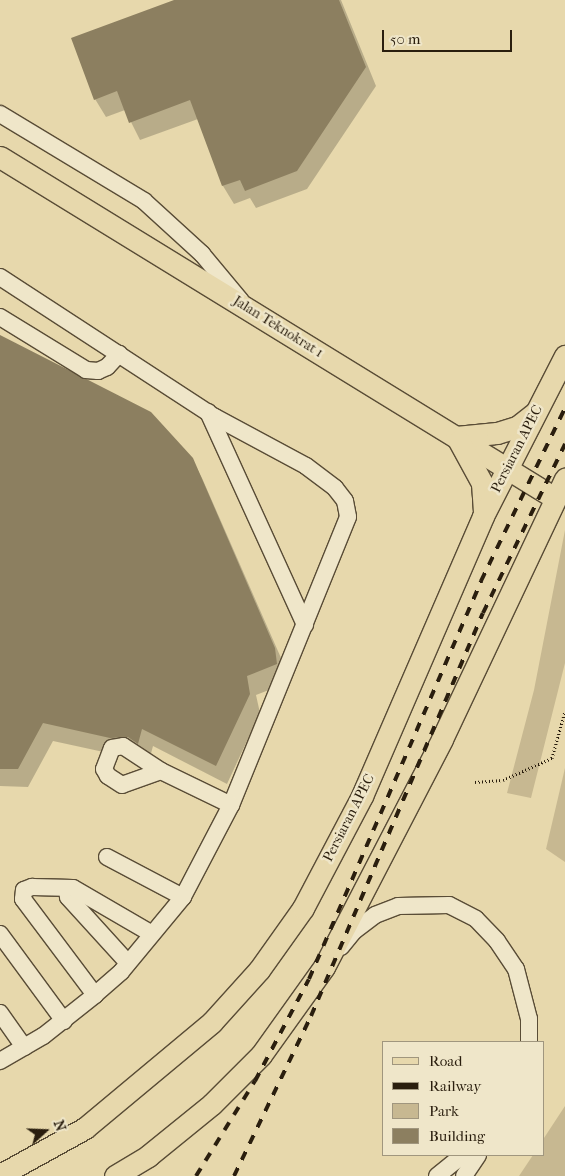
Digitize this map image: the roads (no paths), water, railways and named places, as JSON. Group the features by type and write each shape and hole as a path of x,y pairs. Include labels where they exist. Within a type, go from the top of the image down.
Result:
{"main road":[{"name":"Jalan Teknokrat 1","path":"0,157 507,467 554,498"},
{"name":"Persiaran APEC","path":"0,1175 85,1128 212,1022 259,970 303,908 362,796 483,516 565,356"},
{"path":"483,516 482,482 456,437 498,433 517,427 536,412"},
{"path":"115,1176 148,1156 212,1104 260,1054 324,967 442,740 554,498 565,479"}],"lane":[{"path":"0,114 144,201 202,254 247,308"},
{"path":"0,277 208,412 306,466 335,488 345,501 348,516 231,805 183,897 128,963 95,995 64,1021 0,1061"},
{"path":"0,317 86,370 98,371 107,367 119,354"},
{"path":"208,412 305,625"},
{"path":"161,771 231,805"},
{"path":"107,857 183,897"},
{"path":"95,995 23,899 24,890 32,887 74,888 152,934"},
{"path":"67,889 68,897 128,963"},
{"path":"324,967 354,931 375,915 398,906 449,905 476,919 497,941 516,969 526,1000 529,1041"},
{"path":"0,934 64,1021"},
{"path":"0,1013 24,1047"},
{"path":"437,1176 461,1156"},
{"path":"464,1176 477,1156"}],"railway":[{"path":"196,1176 255,1081 309,979 481,581 565,408"},
{"path":"234,1176 311,1016 483,613 565,444"}]}
